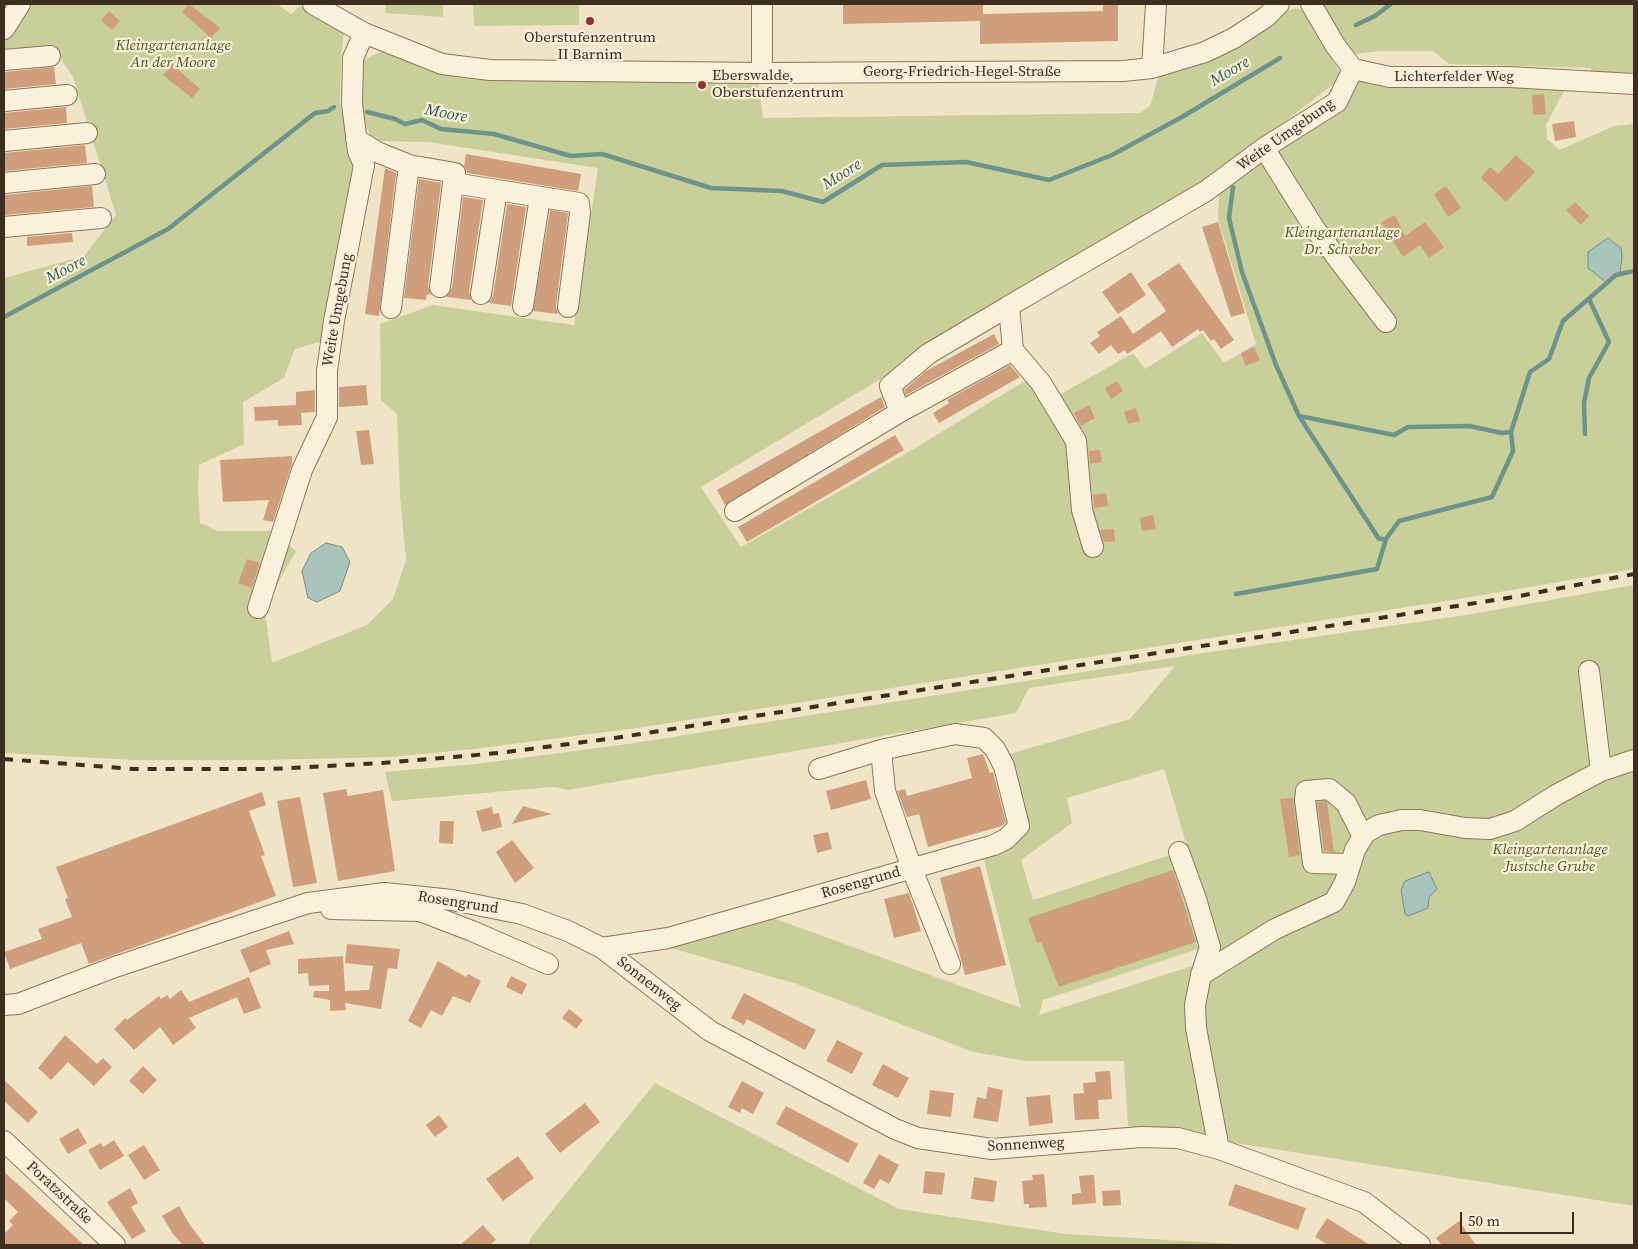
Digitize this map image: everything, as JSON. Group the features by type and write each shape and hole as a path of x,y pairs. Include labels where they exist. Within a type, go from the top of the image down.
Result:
{"street":[{"path":"4,29 20,4"},
{"name":"Georg-Friedrich-Hegel-Straße","path":"312,4 364,33 442,64 490,70 762,72 1123,71 1152,68 1205,52 1220,45 1266,17 1279,4"},
{"path":"762,4 762,72"},
{"path":"1152,68 1156,4"},
{"path":"1311,4 1335,45 1353,69"},
{"name":"Weite Umgebung","path":"258,608 302,470 327,417 327,371 334,321 364,165 356,140 352,104 353,58 364,33"},
{"path":"4,60 50,56"},
{"name":"Weite Umgebung","path":"900,412 890,386 928,354 1206,191 1264,148 1337,102 1353,69"},
{"name":"Lichterfelder Weg","path":"1353,69 1390,77 1509,77 1634,84"},
{"path":"4,101 67,95"},
{"path":"4,141 87,133"},
{"path":"356,140 377,152 409,165 455,173 440,287"},
{"path":"1264,148 1315,229 1386,322"},
{"path":"391,308 409,165"},
{"path":"4,183 96,174"},
{"path":"453,183 579,203 580,213 568,307"},
{"path":"481,294 497,190"},
{"path":"523,306 540,197"},
{"path":"4,227 101,218"},
{"path":"1009,306 1013,350 1040,383 1076,442 1082,510 1093,547"},
{"path":"734,511 900,412 1013,350"},
{"path":"1589,670 1601,771"},
{"path":"819,769 880,750 955,734 984,738 995,748 1004,766 1019,826 1006,839 994,845 912,869"},
{"path":"880,750 885,791 912,869 950,964"},
{"path":"1200,975 1275,930 1334,902 1345,882 1349,864 1363,837 1379,825 1402,820 1420,820 1465,828 1490,829 1515,821 1556,795 1601,771 1634,760"},
{"path":"1349,864 1313,863 1305,800 1306,791 1329,789 1346,803 1363,837"},
{"path":"1179,852 1210,947 1200,975 1195,1006 1196,1028 1218,1149"},
{"name":"Rosengrund","path":"4,1005 18,1004 115,967 308,903 385,893 452,900 522,914 568,931 602,948 668,938 912,869"},
{"path":"322,901 329,909 339,911 420,911 548,964"},
{"name":"Sonnenweg","path":"602,948 710,1031 895,1129 918,1138 992,1149 1141,1137 1178,1138 1218,1149 1364,1202 1420,1245"},
{"name":"Poratzstraße","path":"4,1141 115,1245"}],"green space":[{"path":"4,4 277,4 291,14 300,6 344,32 341,57 340,103 356,152 353,202 323,341 295,349 284,378 243,402 244,444 199,465 200,523 218,531 272,531 296,551 273,592 265,612 272,663 367,625 393,599 406,560 400,496 397,414 381,400 380,324 433,305 574,325 598,168 428,142 373,141 362,118 361,61 384,50 436,69 758,81 763,118 1140,113 1150,106 1159,75 1274,20 1289,10 1296,8 1302,10 1341,74 1335,83 1203,185 701,487 741,547 912,450 1028,379 1047,402 1133,353 1145,369 1202,333 1224,363 1256,344 1218,219 1219,193 1361,79 1424,85 1565,89 1546,125 1547,139 1559,150 1614,126 1634,124 1634,569 1465,598 637,728 474,749 390,757 264,760 135,760 4,753 4,278 84,256 116,215 73,77 55,50 4,50"},
{"path":"386,4 443,4 443,17 385,13"},
{"path":"473,4 579,4 579,25 474,26"},
{"path":"1320,4 1634,4 1634,76 1591,74 1591,68 1449,64 1433,51 1378,51 1348,55"},
{"name":"Kleingartenanlage Justsche Grube","path":"1634,585 1634,1206 1128,1126 1124,1061 1026,1061 973,1052 797,984 671,948 762,914 1021,1008 979,840 1016,828 999,757 1130,719 1175,666 1029,688 1016,713 568,790 553,787 392,801 385,772 475,764 628,744 1203,653 1466,615","holes":["1164,769 1220,957 1039,1015 1043,1000 1207,946 1176,853 1033,900 1021,860 1072,823 1067,798"]},
{"path":"655,1083 899,1209 1066,1234 1254,1245 528,1245 532,1236"}],"water":[{"path":"1608,238 1621,248 1622,257 1620,274 1607,283 1588,268 1588,252"},
{"path":"326,543 342,547 350,562 340,591 317,602 308,598 302,571 311,553"},
{"path":"1429,872 1437,889 1429,897 1428,908 1408,916 1405,914 1401,890 1405,881"}],"building":[{"path":"189,4 220,28 211,38 182,12"},
{"path":"843,4 983,4 983,14 1103,11 1103,4 1118,4 1118,41 980,44 980,21 843,24"},
{"path":"109,11 120,21 112,30 101,20"},
{"path":"172,64 200,89 192,98 163,75"},
{"path":"54,67 56,84 4,89 4,72"},
{"path":"1544,94 1546,114 1533,115 1532,95"},
{"path":"66,107 67,123 4,129 4,113"},
{"path":"1574,121 1576,137 1555,141 1552,124"},
{"path":"85,145 87,163 4,171 4,153"},
{"path":"466,154 581,174 578,191 467,173 464,166"},
{"path":"1516,155 1535,172 1506,202 1481,178 1490,167 1498,174"},
{"path":"385,168 396,173 379,316 365,314"},
{"path":"419,179 441,183 428,286 431,295 427,294 426,300 404,298"},
{"path":"92,186 94,207 4,215 4,195"},
{"path":"1446,186 1461,208 1448,217 1434,194"},
{"path":"463,197 483,200 469,292 471,300 446,297 452,288"},
{"path":"1575,202 1589,216 1581,225 1566,210"},
{"path":"507,204 526,207 511,306 489,303 493,296"},
{"path":"550,210 568,213 556,306 558,314 533,311"},
{"path":"1395,215 1405,236 1425,222 1444,247 1429,258 1420,245 1403,257 1381,222"},
{"path":"1218,222 1245,313 1231,317 1202,227"},
{"path":"72,233 73,242 27,246 27,237"},
{"path":"1179,263 1234,340 1221,349 1214,339 1211,341 1203,330 1200,332 1198,329 1172,347 1161,331 1127,354 1125,350 1118,354 1111,345 1099,354 1090,343 1100,336 1097,332 1121,316 1133,334 1166,311 1147,284"},
{"path":"1131,272 1146,295 1118,314 1102,292"},
{"path":"994,334 999,344 906,395 904,390 926,371"},
{"path":"1254,347 1260,360 1246,366 1241,353"},
{"path":"1010,365 1020,377 939,423 933,413 949,403 947,400"},
{"path":"1117,381 1123,391 1111,399 1105,388"},
{"path":"366,385 368,405 339,407 339,387"},
{"path":"315,390 315,412 301,413 302,425 278,426 278,420 255,421 254,407 296,405 296,392"},
{"path":"881,397 885,407 725,505 717,490"},
{"path":"1089,405 1095,418 1081,426 1074,413"},
{"path":"1136,408 1140,421 1128,424 1124,412"},
{"path":"369,430 374,464 361,465 356,431"},
{"path":"895,435 904,450 747,542 738,527"},
{"path":"1100,450 1102,462 1090,464 1089,451"},
{"path":"292,456 292,464 273,522 263,520 269,500 223,502 220,460"},
{"path":"1106,493 1108,506 1094,508 1093,495"},
{"path":"1153,515 1156,529 1142,531 1140,518"},
{"path":"1114,529 1115,541 1104,542 1100,530"},
{"path":"247,559 260,563 252,588 238,583"},
{"path":"983,754 990,773 993,772 1006,822 1002,826 928,847 919,814 907,817 897,791 905,789 907,796 972,778 967,758"},
{"path":"866,780 871,799 831,810 826,791"},
{"path":"346,789 348,796 383,790 395,871 338,881 323,793"},
{"path":"262,792 266,805 249,811 265,855 261,856 276,896 89,964 81,943 10,969 4,952 42,939 38,929 72,917 65,899 68,898 56,867"},
{"path":"300,797 317,883 293,887 277,801"},
{"path":"1293,798 1300,855 1289,857 1280,799"},
{"path":"1317,802 1327,802 1334,852 1324,851"},
{"path":"523,806 552,814 512,824"},
{"path":"492,807 493,814 499,813 502,827 482,832 476,811"},
{"path":"440,821 454,821 453,844 439,843"},
{"path":"828,832 832,849 817,853 813,835"},
{"path":"512,840 534,868 515,883 496,852"},
{"path":"980,866 1006,965 965,975 940,878"},
{"path":"1173,870 1196,942 1059,987 1041,942 1037,943 1028,918"},
{"path":"909,893 921,931 894,938 884,899"},
{"path":"289,931 294,944 266,950 271,964 250,973 240,950"},
{"path":"347,944 400,949 397,969 388,968 381,1009 345,1003 346,1010 330,1011 330,1000 313,997 314,991 329,991 329,985 309,986 308,973 298,974 298,959 343,956 345,991 369,990 373,966 345,963"},
{"path":"438,961 466,977 468,974 481,981 470,1003 453,996 442,1016 431,1010 421,1028 408,1021"},
{"path":"511,976 527,984 522,995 506,987"},
{"path":"249,977 261,1008 244,1014 237,997 189,1018 196,1028 173,1045 160,1027 134,1050 114,1029 125,1018 127,1020 159,996 161,999 167,995 170,999 181,990 189,1002"},
{"path":"744,993 816,1030 805,1050 747,1019 744,1025 731,1018"},
{"path":"569,1009 583,1020 576,1029 562,1018"},
{"path":"65,1035 97,1064 103,1058 112,1067 94,1086 68,1062 51,1080 38,1068"},
{"path":"837,1040 863,1053 852,1074 826,1061"},
{"path":"883,1064 909,1078 898,1098 872,1085"},
{"path":"143,1066 157,1080 143,1094 129,1081"},
{"path":"1110,1071 1112,1099 1098,1100 1099,1119 1075,1120 1073,1094 1084,1093 1083,1083 1096,1082 1095,1072"},
{"path":"4,1080 38,1112 28,1123 4,1101"},
{"path":"742,1081 764,1093 753,1114 742,1108 740,1113 728,1107"},
{"path":"988,1087 1003,1090 998,1122 973,1118 977,1097 986,1099"},
{"path":"930,1090 954,1093 951,1117 927,1114"},
{"path":"1050,1095 1053,1123 1029,1126 1026,1097"},
{"path":"585,1103 600,1122 560,1153 545,1134"},
{"path":"786,1106 858,1144 848,1163 776,1124"},
{"path":"439,1115 448,1127 435,1137 426,1125"},
{"path":"78,1128 87,1143 68,1154 59,1139"},
{"path":"114,1140 124,1156 100,1170 88,1150 101,1143 103,1147"},
{"path":"144,1145 160,1170 144,1180 128,1155"},
{"path":"879,1154 899,1165 889,1184 880,1179 874,1189 863,1183"},
{"path":"518,1156 534,1178 503,1201 486,1179"},
{"path":"925,1171 945,1173 942,1195 923,1193"},
{"path":"4,1172 84,1245 4,1245 4,1234 13,1225 9,1221 18,1212 4,1198"},
{"path":"1044,1174 1047,1207 1029,1208 1029,1204 1024,1204 1022,1181 1033,1180 1032,1175"},
{"path":"1094,1175 1096,1203 1072,1205 1072,1194 1081,1193 1079,1176"},
{"path":"974,1177 997,1181 994,1202 971,1199"},
{"path":"1235,1184 1306,1208 1298,1230 1228,1205"},
{"path":"130,1188 138,1203 131,1207 146,1231 132,1239 107,1202"},
{"path":"1120,1190 1121,1205 1103,1206 1102,1191"},
{"path":"179,1206 205,1245 183,1245 173,1234 162,1216"},
{"path":"1327,1218 1370,1245 1328,1245 1315,1237"},
{"path":"1459,1221 1476,1245 1442,1245 1436,1238"},
{"path":"483,1225 496,1240 490,1245 460,1245"}],"waterway":[{"name":"Moore","path":"1356,25 1375,16 1391,4"},
{"name":"Moore","path":"367,112 395,119 405,124 422,120 441,129 494,134 571,156 602,154 711,188 782,191 823,202 882,165 966,162 1049,180 1112,155 1182,117 1280,58"},
{"name":"Moore","path":"4,317 168,229 315,113 328,111 334,107"},
{"path":"1233,187 1229,218 1242,272 1276,365 1299,416 1394,435 1408,427 1469,426 1502,433 1511,432"},
{"path":"1236,594 1377,569 1386,539 1399,521 1492,497 1513,451 1511,432 1530,372 1549,359 1563,321 1616,275 1634,271"},
{"path":"1585,434 1584,403 1589,378 1609,342 1589,299"},
{"path":"1299,416 1379,539 1386,539"}],"railway":[{"path":"4,759 134,769 271,769 383,763 499,753 615,738 1514,597 1634,574"}],"place":[{"name":"Oberstufenzentrum II Barnim","path":"590,21"},
{"name":"Eberswalde, Oberstufenzentrum","path":"702,85"}],"park label":[{"name":"Kleingartenanlage An der Moore","path":"173,54"},
{"name":"Kleingartenanlage Dr. Schreber","path":"1342,242"}]}
